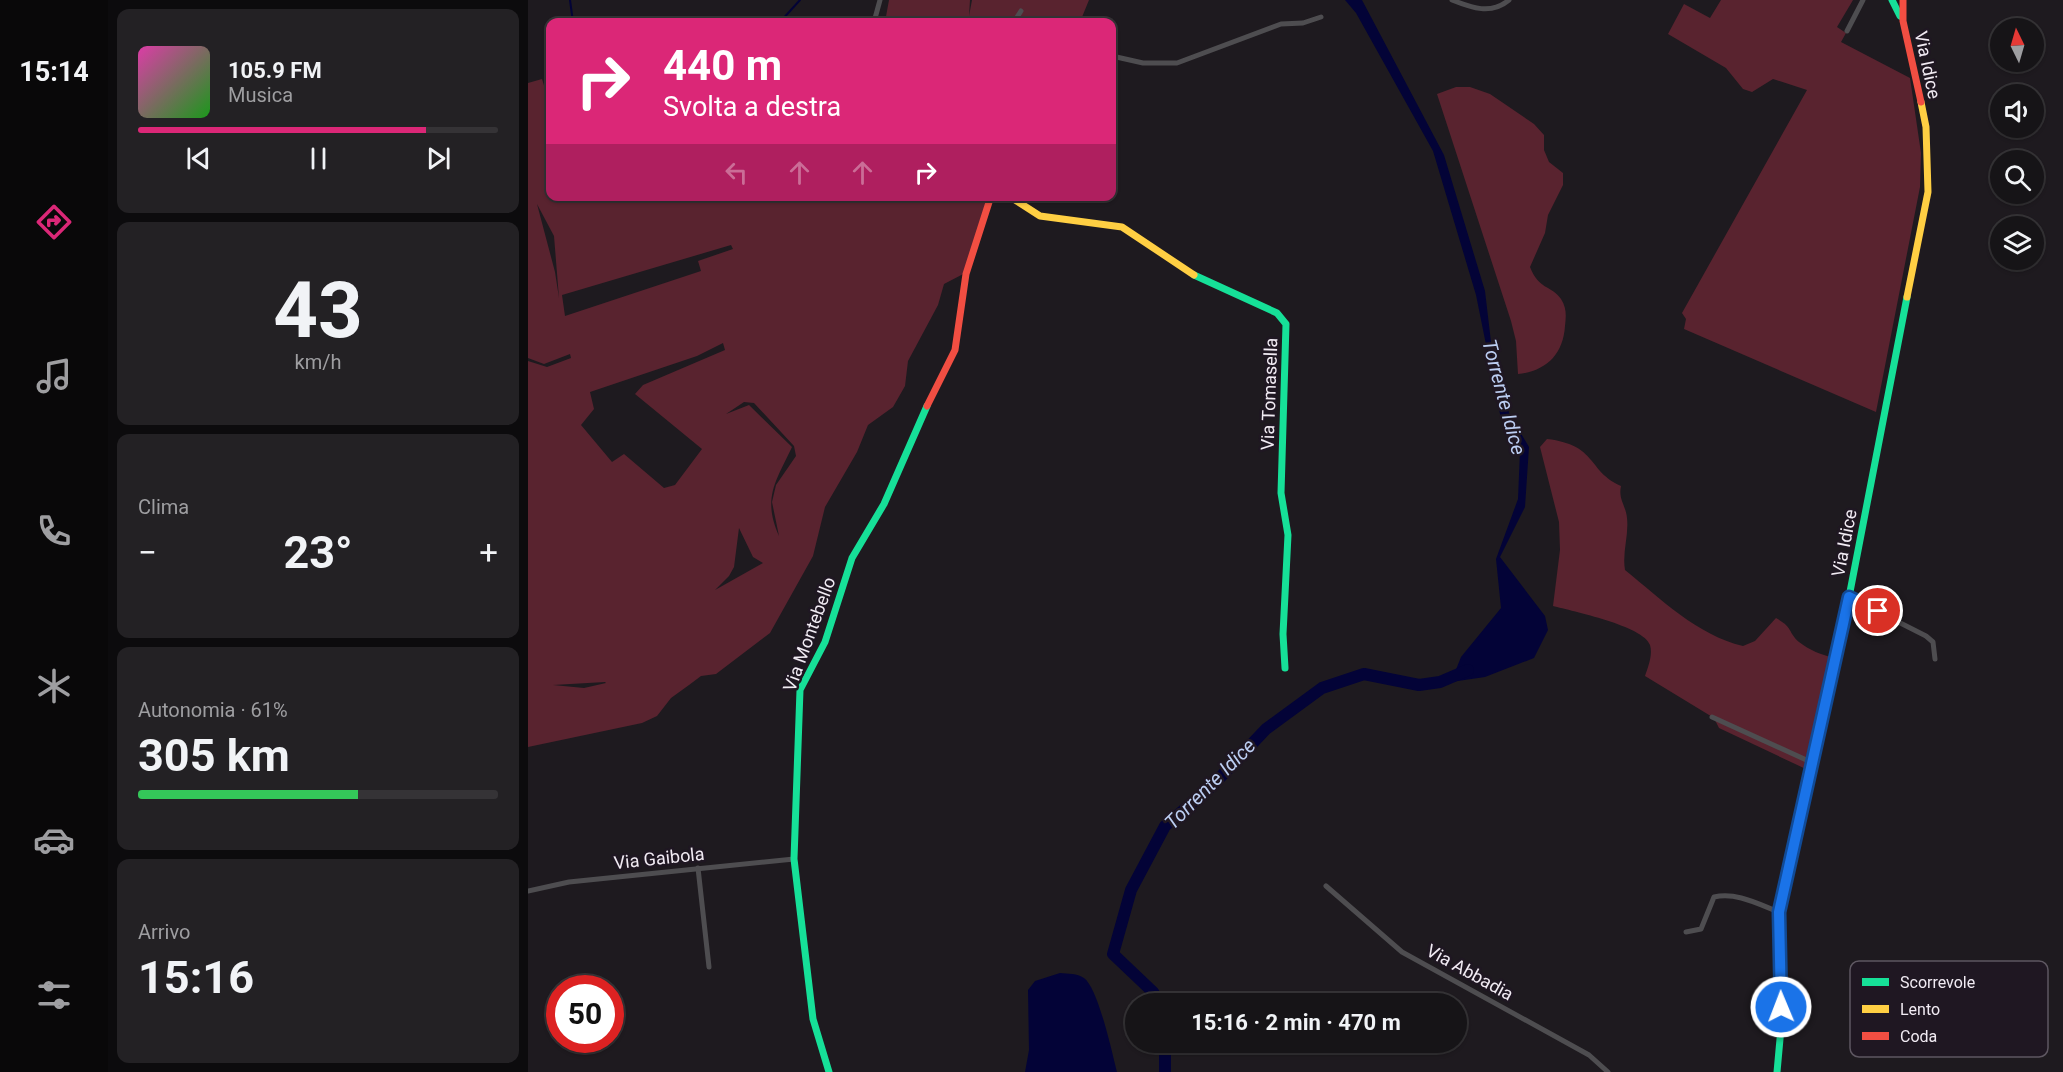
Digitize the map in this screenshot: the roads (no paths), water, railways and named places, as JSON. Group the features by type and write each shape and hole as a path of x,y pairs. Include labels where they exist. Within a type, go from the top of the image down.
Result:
{"street":[{"path":"875,18 880,0"},
{"path":"1452,0 1474,9 1492,9 1509,0"},
{"name":"Via Idice","path":"1892,0 1903,21"},
{"name":"Via Idice","path":"1777,1072 1780,1028 1779,912 1849,597 1928,192 1926,127 1903,21 1903,0"},
{"path":"1846,31 1864,2"},
{"path":"1016,18 1021,10"},
{"path":"1116,57 1163,65 1178,63 1281,24 1303,23 1321,17"},
{"name":"Via Montebello","path":"829,1072 813,1019 794,859 800,690 825,642 852,558 884,504 918,425 955,350 966,274 989,201"},
{"name":"Via Tomasella","path":"1017,201 1040,216 1122,227 1203,280 1277,313 1286,324 1281,493 1288,535 1283,634 1286,668"},
{"path":"1849,597 1926,636 1933,642 1935,659"},
{"path":"1712,717 1813,763"},
{"name":"Via Gaibola","path":"528,891 569,882 794,859"},
{"path":"698,868 709,967"},
{"name":"Via Abbadia","path":"1326,886 1402,952 1589,1055 1608,1072"},
{"path":"1686,932 1701,929 1714,897 1733,895 1779,912"}],"water":[{"path":"1345,0 1362,0 1444,155 1485,291 1491,342 1509,413 1529,447 1525,507 1500,557 1545,616 1548,630 1534,658 1485,677 1451,682 1461,657 1501,608 1496,559 1518,499 1520,451 1500,414 1476,295 1433,151 1356,13"},
{"path":"1060,973 1078,975 1089,984 1104,1021 1117,1072 1025,1072 1029,1050 1028,990 1035,981"}],"waterway":[{"path":"570,0 572,18"},
{"path":"784,18 800,0"},
{"name":"Torrente Idice","path":"1154,993 1113,954 1131,890 1165,826 1213,785 1266,729 1322,688 1364,674 1419,685 1440,682 1468,670"},
{"name":"Torrente Idice","path":"1165,1053 1165,1072"}]}
